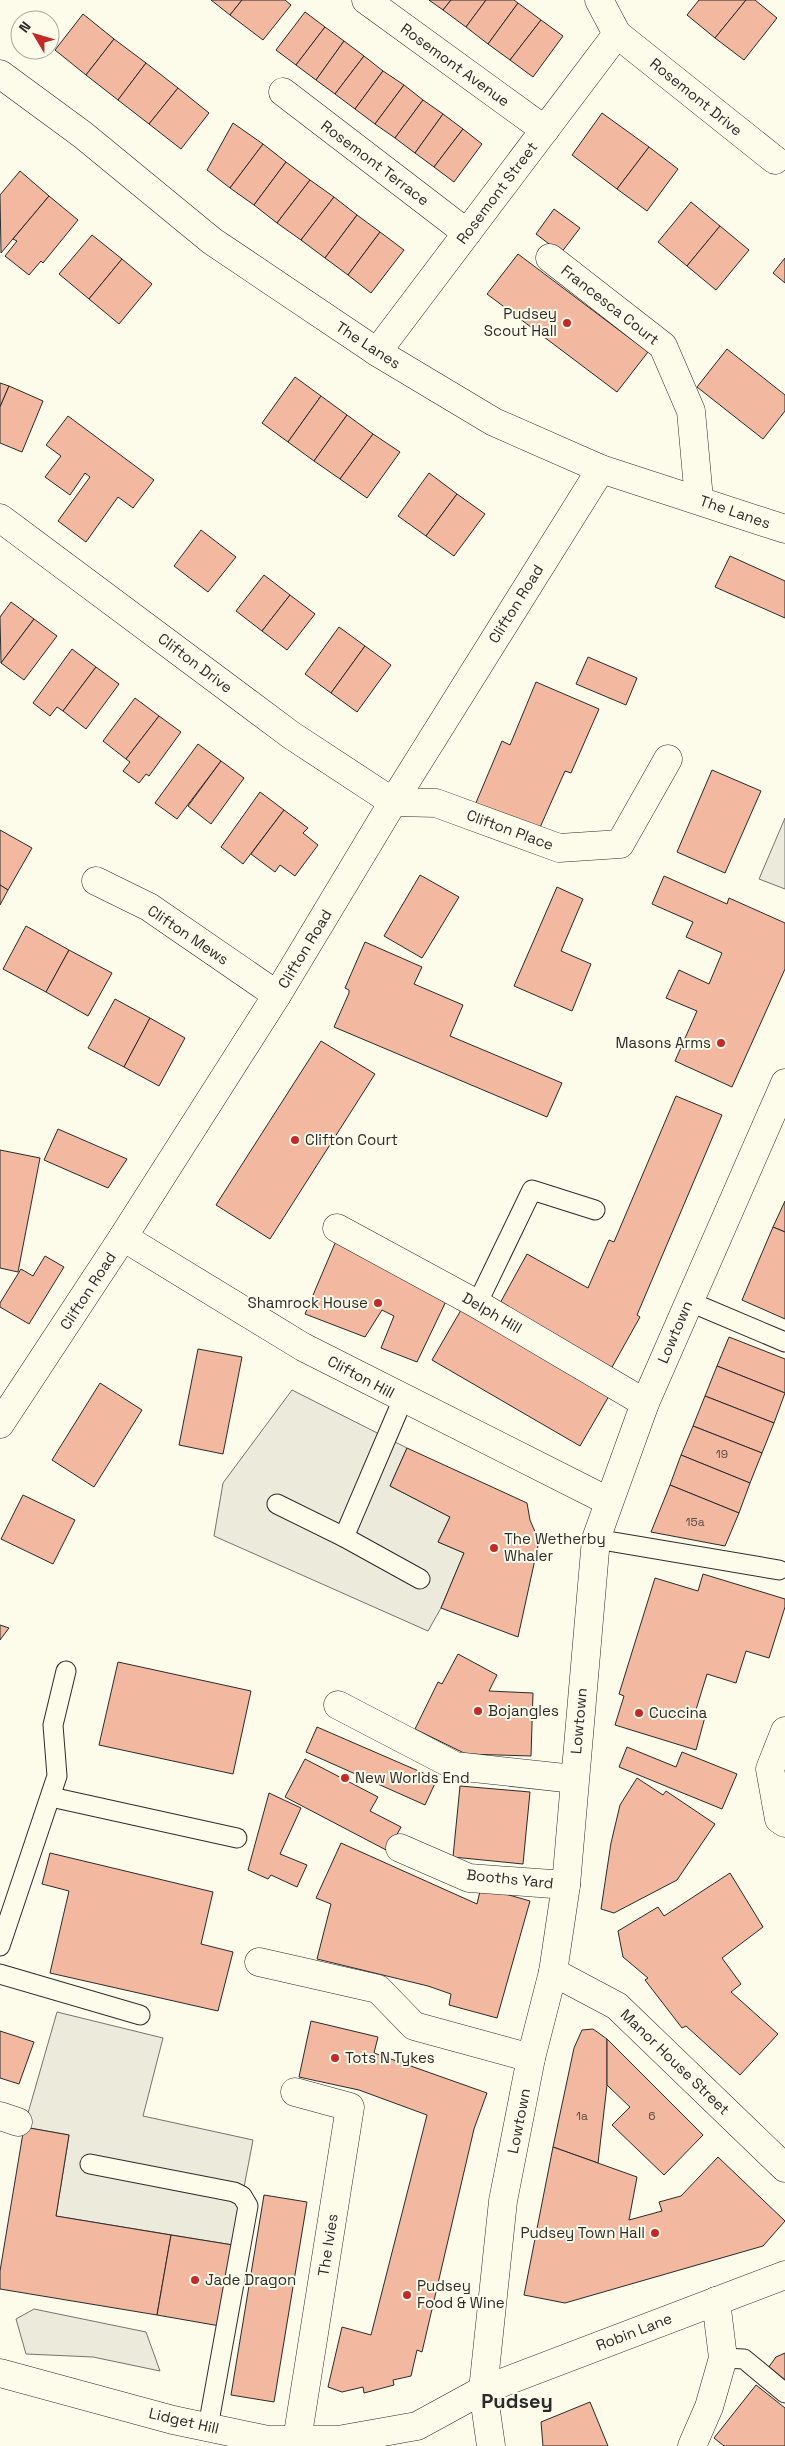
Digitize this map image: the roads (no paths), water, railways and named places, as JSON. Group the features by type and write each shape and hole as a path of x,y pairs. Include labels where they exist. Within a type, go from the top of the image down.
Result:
{"street":[{"name":"Rosemont Avenue","path":"366,0 544,130"},
{"path":"599,0 617,34"},
{"name":"Rosemont Street","path":"377,352 617,34"},
{"name":"Rosemont Drive","path":"617,34 775,160"},
{"name":"The Lanes","path":"0,74 83,135 212,240 377,352 494,422 600,469 700,499 785,528"},
{"name":"Rosemont Terrace","path":"283,92 467,233"},
{"name":"Francesca Court","path":"550,258 663,346 691,411 700,499"},
{"name":"Clifton Road","path":"0,1424 123,1237 277,995 393,802 600,469"},
{"name":"Clifton Drive","path":"0,518 291,735 393,802"},
{"name":"Clifton Place","path":"393,802 436,803 559,848 620,844 668,759"},
{"name":"Clifton Mews","path":"96,881 149,908 277,995"},
{"name":"Lowtown","path":"491,2446 483,2390 503,2201 531,2058 553,1972 566,1884 596,1539 608,1501 645,1403 785,1083"},
{"name":"Delph Hill","path":"337,1228 477,1304 645,1403"},
{"name":"Clifton Hill","path":"123,1237 266,1325 403,1399 608,1501"},
{"path":"338,1706 456,1766 574,1779"},
{"path":"785,1731 770,1769 779,1819 785,1823"},
{"name":"Booths Yard","path":"400,1848 469,1878 566,1884"},
{"path":"259,1962 378,1989 414,2026 531,2058"},
{"name":"Manor House Street","path":"553,1972 617,2006 785,2168"},
{"name":"The Ivies","path":"295,2092 350,2107 297,2440"},
{"name":"Robin Lane","path":"483,2390 785,2275"},
{"path":"692,2446 709,2406 723,2358 716,2301"},
{"name":"Lidget Hill","path":"0,2373 173,2420 268,2440 338,2440 418,2426 483,2390"}],"lane":[{"path":"477,1304 532,1190 595,1210"},
{"path":"688,1302 785,1342"},
{"path":"344,1536 403,1399"},
{"path":"277,1504 344,1536 420,1579"},
{"path":"596,1539 779,1570"},
{"path":"0,1946 57,1776 53,1725 66,1671"},
{"path":"51,1797 237,1838"},
{"path":"0,1974 140,2015"},
{"path":"90,2164 234,2192 242,2196 248,2206 208,2427"},
{"path":"723,2358 744,2359 785,2393"}],"place":[{"name":"Pudsey Scout Hall","path":"567,323"},
{"name":"Masons Arms","path":"721,1043"},
{"name":"Clifton Court","path":"295,1140"},
{"name":"Shamrock House","path":"378,1303"},
{"name":"The Wetherby Whaler","path":"494,1548"},
{"name":"Bojangles","path":"478,1711"},
{"name":"Cuccina","path":"639,1713"},
{"name":"New Worlds End","path":"345,1778"},
{"name":"Tots N Tykes","path":"335,2058"},
{"name":"Pudsey Town Hall","path":"655,2233"},
{"name":"Jade Dragon","path":"195,2280"},
{"name":"Pudsey Food & Wine","path":"407,2295"}],"district":[{"name":"Pudsey","path":"517,2401"}]}
